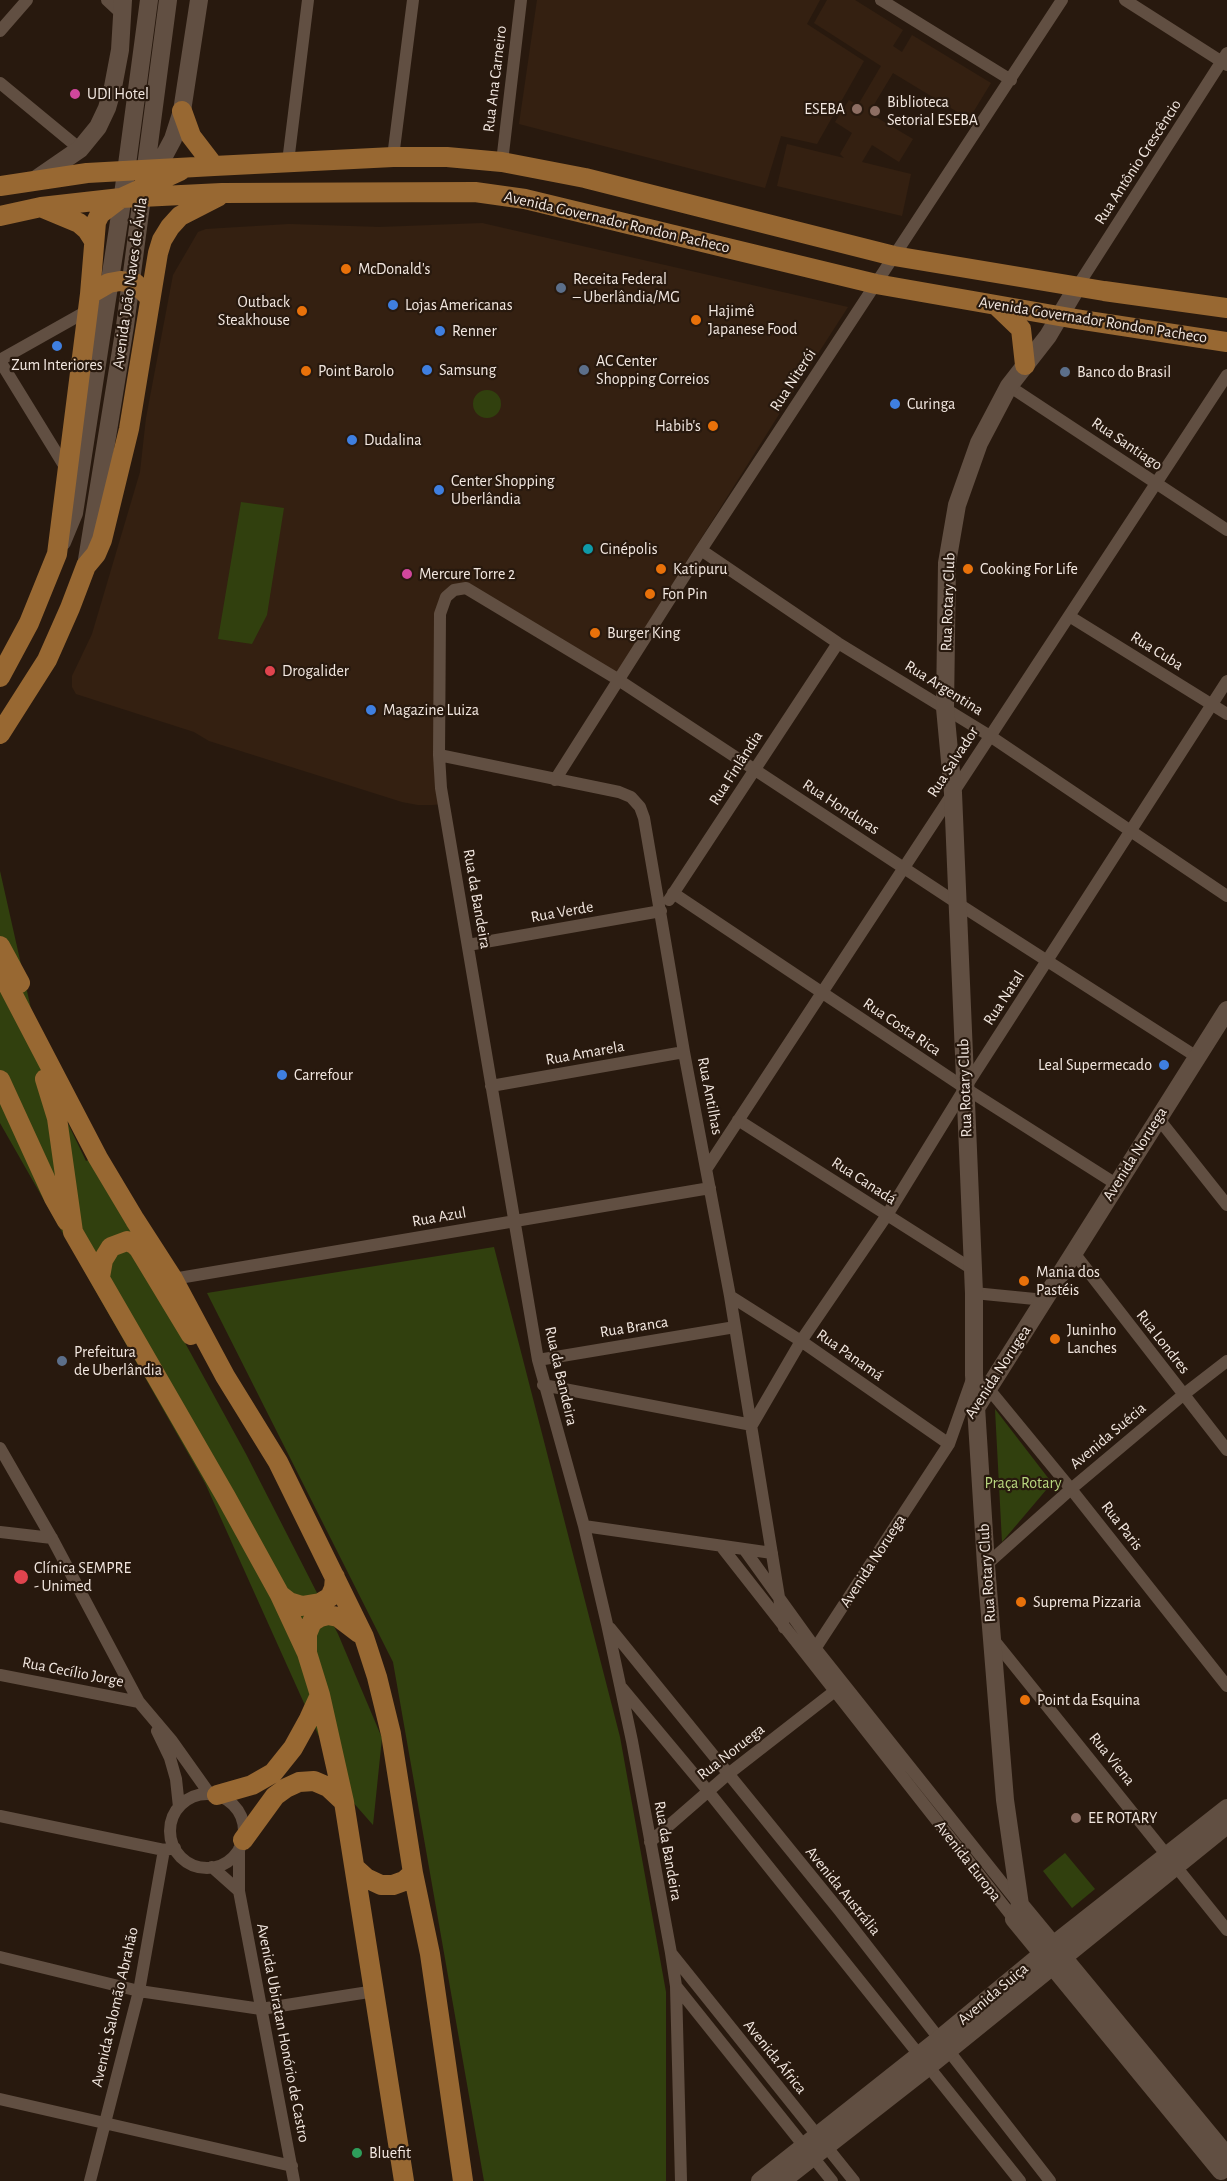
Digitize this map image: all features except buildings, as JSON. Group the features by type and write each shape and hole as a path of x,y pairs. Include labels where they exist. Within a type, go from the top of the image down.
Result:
{"main road":[{"name":"Avenida João Naves de Ávila","path":"0,677 8,652 57,554 74,513 122,202 149,0"},
{"name":"Avenida João Naves de Ávila","path":"0,734 47,660 86,566 124,326 168,0"},
{"path":"100,200 151,169 165,154 173,139 182,111 199,0"},
{"name":"Avenida Governador Rondon Pacheco","path":"35,180 80,149 98,127 107,108 120,50 122,7"},
{"path":"120,50 142,72 158,79 175,81 187,79"},
{"path":"182,111 191,136 214,166"},
{"name":"Avenida Governador Rondon Pacheco","path":"0,186 87,173 288,162 393,157 502,162 585,178 894,256 1077,287 1227,308"},
{"path":"122,198 185,168"},
{"name":"Avenida Governador Rondon Pacheco","path":"0,216 41,207 122,198 222,194 475,192 506,195 876,284 1227,342"},
{"name":"Avenida João Naves de Ávila","path":"86,566 99,547 129,429 158,254 170,227 180,216 222,194"},
{"name":"Avenida João Naves de Ávila","path":"57,554 69,474 96,222 100,214 122,198"},
{"path":"41,207 79,223 94,241"},
{"path":"89,302 109,283 120,281 135,283 150,298"},
{"name":"Rua Rotary Club","path":"1017,1912 1005,1800 986,1565 974,1375 974,1293 953,793 945,708 946,563 957,505 979,443 1010,386 1048,336 1077,287"},
{"path":"996,305 1022,329 1025,365"},
{"path":"0,946 83,1105 135,1220"},
{"path":"0,970 93,1148 173,1279 225,1376 278,1462 364,1636 391,1734 413,1873 430,1954 463,2181"},
{"path":"0,991 39,1066 52,1100 57,1118 73,1232"},
{"name":"Avenida Noruega","path":"1045,1300 1227,1010"},
{"path":"0,1080 54,1198 280,1595 307,1653 320,1695 344,1802 404,2181"},
{"path":"100,1277 104,1260 111,1247 127,1242 134,1244 140,1249 200,1350 225,1376"},
{"name":"Avenida Norugea","path":"976,1408 1045,1300"},
{"path":"280,1595 289,1602 302,1606 320,1603 330,1597 335,1577"},
{"path":"307,1653 307,1634 312,1622 320,1617 328,1615 338,1617 364,1636"},
{"path":"213,1794 252,1785 273,1773 293,1748 320,1695"},
{"path":"241,1844 275,1796 299,1782 314,1781 328,1787 344,1802"},
{"name":"Avenida Suiça","path":"760,2181 815,2146 923,2061 1172,1860 1227,1808"},
{"name":"Avenida Suiça","path":"1172,1860 1227,1825"},
{"path":"355,1868 366,1878 381,1885 393,1885 404,1881 413,1873"},
{"name":"Avenida Europa","path":"1017,1912 1221,2171"},
{"name":"Avenida Suiça","path":"782,2181 815,2146"}],"street":[{"path":"0,31 27,0"},
{"path":"107,0 122,7"},
{"path":"288,162 308,0"},
{"path":"393,157 413,0"},
{"name":"Rua Ana Carneiro","path":"502,162 521,0"},
{"path":"881,0 1011,80"},
{"name":"Rua Niterói","path":"555,780 701,550 1062,0"},
{"path":"1125,0 1225,60"},
{"name":"Rua Antônio Crescêncio","path":"1077,287 1225,60"},
{"path":"0,83 80,149"},
{"path":"69,474 0,360 89,302"},
{"name":"Rua Salvador","path":"707,1168 1227,375"},
{"name":"Rua Santiago","path":"1010,386 1227,530"},
{"name":"Rua Argentina","path":"701,550 838,643 990,736 1227,896"},
{"name":"Rua Honduras","path":"466,588 619,680 957,903 1197,1057"},
{"name":"Rua da Bandeira","path":"466,588 454,590 446,597 440,614 439,755 441,788 538,1360 584,1526 607,1624 671,1953 676,1986 681,2181"},
{"name":"Rua Cuba","path":"1069,616 1227,714"},
{"name":"Rua Finlândia","path":"661,911 838,643"},
{"name":"Rua Natal","path":"752,1425 801,1341 887,1215 965,1088 1227,681"},
{"name":"Rua Antilhas","path":"439,755 619,792 630,797 640,807 644,818 684,1052 730,1296 784,1628"},
{"name":"Rua Costa Rica","path":"673,894 965,1088 1116,1184"},
{"name":"Rua Verde","path":"468,945 661,911"},
{"name":"Rua Amarela","path":"491,1086 684,1052"},
{"path":"1158,1118 1227,1205"},
{"name":"Rua Canadá","path":"738,1120 972,1269"},
{"name":"Rua Azul","path":"173,1279 710,1188"},
{"name":"Rua Londres","path":"1074,1253 1227,1450"},
{"path":"974,1293 1045,1300"},
{"name":"Rua Panamá","path":"730,1296 801,1341 949,1444"},
{"name":"Rua Branca","path":"538,1360 735,1327"},
{"name":"Avenida Suécia","path":"986,1565 1071,1489 1227,1361"},
{"name":"Avenida Noruega","path":"812,1654 949,1444 974,1375"},
{"path":"543,1384 752,1425"},
{"name":"Rua Paris","path":"988,1388 1227,1686"},
{"name":"Avenida Norugea","path":"949,1444 976,1408"},
{"path":"0,1448 52,1538 139,1702 213,1794"},
{"path":"584,1526 772,1553"},
{"path":"0,1532 52,1538"},
{"name":"Avenida Europa","path":"721,1546 784,1628 812,1654"},
{"name":"Avenida Europa","path":"744,1549 779,1599 812,1654 1017,1912"},
{"name":"Avenida Austrália","path":"607,1624 727,1775 839,1910 1050,2181"},
{"name":"Rua Viena","path":"992,1638 1227,1930"},
{"name":"Rua Cecílio Jorge","path":"0,1675 139,1702"},
{"path":"620,1685 708,1791 1020,2181"},
{"name":"Rua Noruega","path":"650,1842 727,1775 839,1688"},
{"path":"150,1716 170,1758 176,1779 179,1807 170,1827 169,1849"},
{"path":"0,1816 169,1849 190,1864 201,1867 223,1864 232,1858 241,1844 244,1828 236,1807 213,1794 196,1795 179,1807"},
{"name":"Avenida Ubiratan Honório de Castro","path":"241,1844 239,1891 294,2181"},
{"name":"Avenida Salomão Abrahão","path":"90,2181 139,1991 169,1849"},
{"path":"212,1867 239,1891"},
{"name":"Avenida África","path":"671,1953 815,2146 832,2181"},
{"path":"0,1957 139,1991 261,2009 375,1991"},
{"name":"Avenida África","path":"676,1986 815,2146 854,2181"},
{"path":"0,2098 292,2166"}],"shaded area":[{"path":"537,0 820,0 807,24 864,61 817,144 781,136 765,188 519,124"},
{"name":"ESEBA","path":"827,0 855,0 903,30 893,46 902,52 912,35 991,83 969,119 893,73 869,113 913,139 899,162 872,145 862,162 911,174 902,216 777,186 787,144 844,158 840,154 852,133 835,122 849,100 858,105 881,66 814,23"},
{"name":"Center Shopping Uberlândia","path":"482,223 848,307 614,677 466,588 454,590 440,614 444,804 432,805 402,802 209,741 194,732 76,694 72,687 72,676 92,634 140,472 146,418 173,275 198,232 206,229 289,224 380,227"}],"green space":[{"path":"487,390 497,394 501,404 497,414 487,418 477,414 473,404 477,394"},
{"path":"241,502 284,508 267,615 252,644 218,639"},
{"path":"0,871 47,1080 86,1161 92,1158 139,1245 133,1248 246,1454 338,1634 382,1738 373,1825 344,1792 205,1483 0,1123"},
{"path":"494,1247 620,1737 666,1992 666,2181 484,2181 393,1662 207,1293"},
{"name":"Praça Rotary","path":"995,1409 1052,1483 1002,1542"},
{"name":"EE ROTARY","path":"1065,1853 1095,1889 1072,1908 1043,1871"}],"place":[{"name":"UDI Hotel","path":"75,94"},
{"name":"ESEBA","path":"857,109"},
{"name":"Biblioteca Setorial ESEBA","path":"875,111"},
{"name":"McDonald's","path":"346,269"},
{"name":"Receita Federal – Uberlândia/MG","path":"561,288"},
{"name":"Lojas Americanas","path":"393,305"},
{"name":"Outback Steakhouse","path":"302,311"},
{"name":"Hajimê Japanese Food","path":"696,320"},
{"name":"Renner","path":"440,331"},
{"name":"Zum Interiores","path":"57,346"},
{"name":"Samsung","path":"427,370"},
{"name":"AC Center Shopping Correios","path":"584,370"},
{"name":"Point Barolo","path":"306,371"},
{"name":"Banco do Brasil","path":"1065,372"},
{"name":"Curinga","path":"895,404"},
{"name":"Habib's","path":"713,426"},
{"name":"Dudalina","path":"352,440"},
{"name":"Center Shopping Uberlândia","path":"439,490"},
{"name":"Cinépolis","path":"588,549"},
{"name":"Katipuru","path":"661,569"},
{"name":"Cooking For Life","path":"968,569"},
{"name":"Mercure Torre 2","path":"407,574"},
{"name":"Fon Pin","path":"650,594"},
{"name":"Burger King","path":"595,633"},
{"name":"Drogalider","path":"270,671"},
{"name":"Magazine Luiza","path":"371,710"},
{"name":"Leal Supermecado","path":"1164,1065"},
{"name":"Carrefour","path":"282,1075"},
{"name":"Mania dos Pastéis","path":"1024,1281"},
{"name":"Juninho Lanches","path":"1055,1339"},
{"name":"Prefeitura de Uberlândia","path":"62,1361"},
{"name":"Clínica SEMPRE - Unimed","path":"21,1577"},
{"name":"Suprema Pizzaria","path":"1021,1602"},
{"name":"Point da Esquina","path":"1025,1700"},
{"name":"EE ROTARY","path":"1076,1818"},
{"name":"Bluefit","path":"357,2153"}]}
